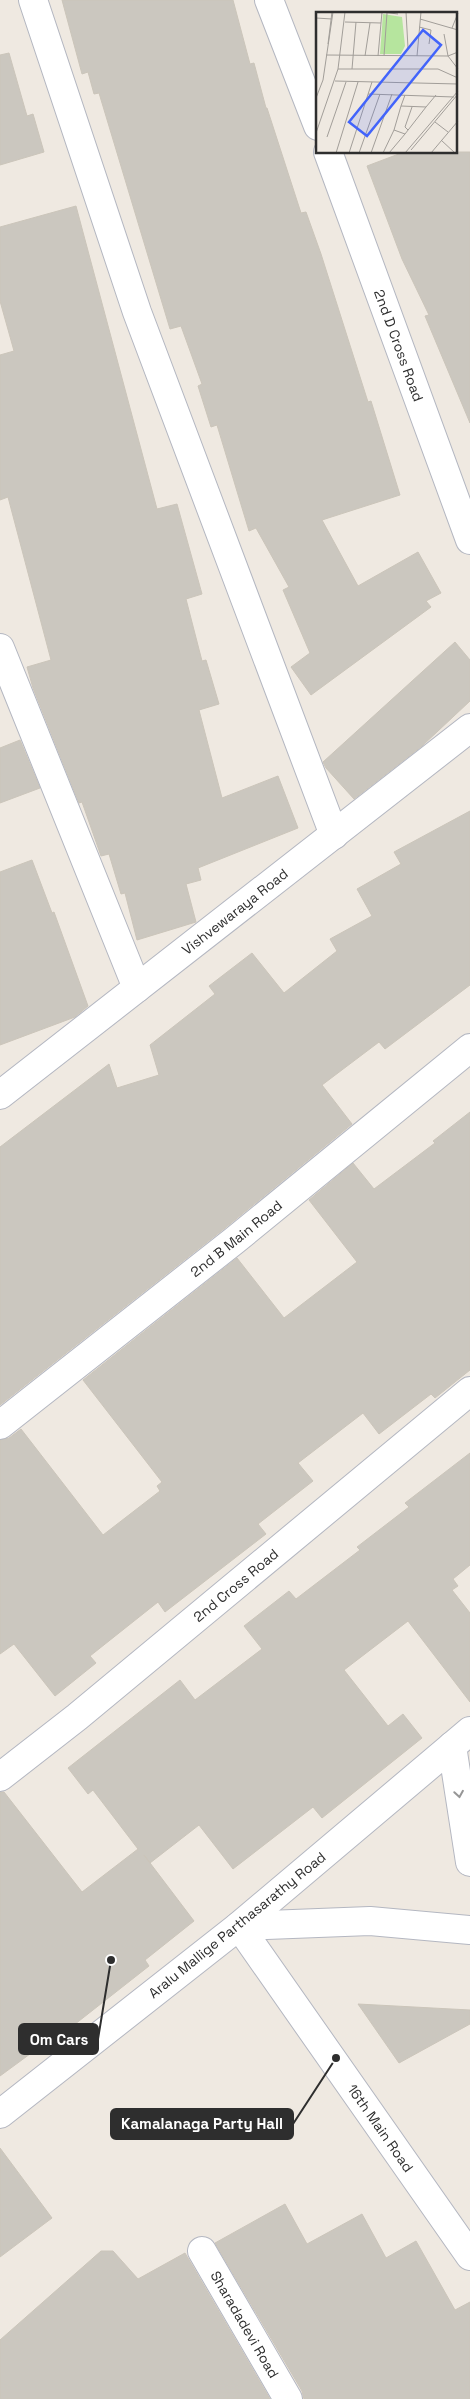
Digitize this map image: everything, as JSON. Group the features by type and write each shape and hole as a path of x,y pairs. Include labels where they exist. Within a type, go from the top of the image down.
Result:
{"street":[{"path":"33,0 137,312 334,834"},
{"path":"270,0 316,121"},
{"name":"2nd D Cross Road","path":"329,154 470,540"},
{"path":"0,648 137,988"},
{"name":"Vishvewaraya Road","path":"0,1095 470,728"},
{"name":"2nd B Main Road","path":"0,1425 235,1240 470,1048"},
{"name":"2nd Cross Road","path":"0,1777 77,1717 470,1391"},
{"path":"461,1739 470,1862"},
{"name":"Aralu Mallige Parthasarathy Road","path":"0,2114 239,1926 461,1739"},
{"path":"239,1926 370,1921 470,1930"},
{"name":"16th Main Road","path":"239,1926 470,2256"},
{"name":"Sharadadevi Road","path":"202,2251 288,2399"}],"building":[{"path":"62,0 233,0 250,64 254,63 266,108 301,213 306,212 321,254 368,402 371,401 400,495 322,520 358,586 418,552 441,593 426,601 431,607 311,695 291,667 310,653 283,590 289,587 256,528 249,531 217,425 211,427 198,386 202,384 181,326 170,329 99,93 94,94 88,72 82,74"},
{"path":"9,53 27,116 33,114 44,152 0,165 0,55"},
{"path":"458,152 470,152 470,423 425,316 429,315 402,259 367,166 399,154 458,154"},
{"path":"76,206 157,509 177,504 202,594 186,599 202,661 206,660 219,704 199,710 222,798 278,776 298,828 198,868 201,880 186,884 196,922 137,940 125,893 121,894 109,854 101,856 82,802 79,803 33,688 27,667 51,660 8,497 0,500 0,355 14,351 0,301 0,227"},
{"path":"455,642 470,660 470,701 422,746 354,799 326,768 323,762"},
{"path":"20,740 40,788 0,803 0,748"},
{"path":"470,811 470,985 385,1049 379,1042 322,1085 352,1124 225,1228 0,1405 0,1147 109,1064 117,1088 159,1075 150,1045 215,994 209,986 252,953 284,993 337,951 330,939 372,916 357,889 401,864 394,852"},
{"path":"32,860 52,913 54,912 88,1006 75,1017 0,1045 0,872"},
{"path":"470,1112 470,1370 435,1398 431,1394 379,1434 363,1413 298,1463 313,1481 258,1524 266,1534 165,1612 158,1602 90,1656 96,1663 55,1696 14,1644 0,1654 0,1440 9,1438 21,1429 103,1535 160,1491 157,1486 162,1482 83,1380 237,1258 284,1318 357,1262 309,1200 353,1163 374,1189 435,1143 433,1141"},
{"path":"470,1453 470,1565 453,1579 458,1586 452,1590 470,1613 470,1702 408,1621 344,1670 388,1726 403,1714 422,1738 322,1818 313,1807 233,1869 199,1825 150,1863 194,1921 145,1960 149,1966 51,2043 49,2040 0,2076 0,1792 4,1792 82,1892 138,1849 93,1790 88,1794 68,1768 180,1680 195,1700 262,1649 244,1626 289,1591 296,1599 360,1550 357,1547 409,1507 405,1503"},
{"path":"358,2004 470,2010 470,2024 399,2063"},
{"path":"0,2148 52,2218 0,2257"},
{"path":"285,2204 307,2244 362,2214 386,2258 416,2241 455,2310 470,2302 470,2399 304,2399 302,2391 215,2243"},
{"path":"101,2251 113,2251 138,2279 185,2253 270,2399 0,2399 0,2340"}],"place":[{"name":"Om Cars","path":"111,1960"},
{"name":"Kamalanaga Party Hall","path":"336,2058"}]}
